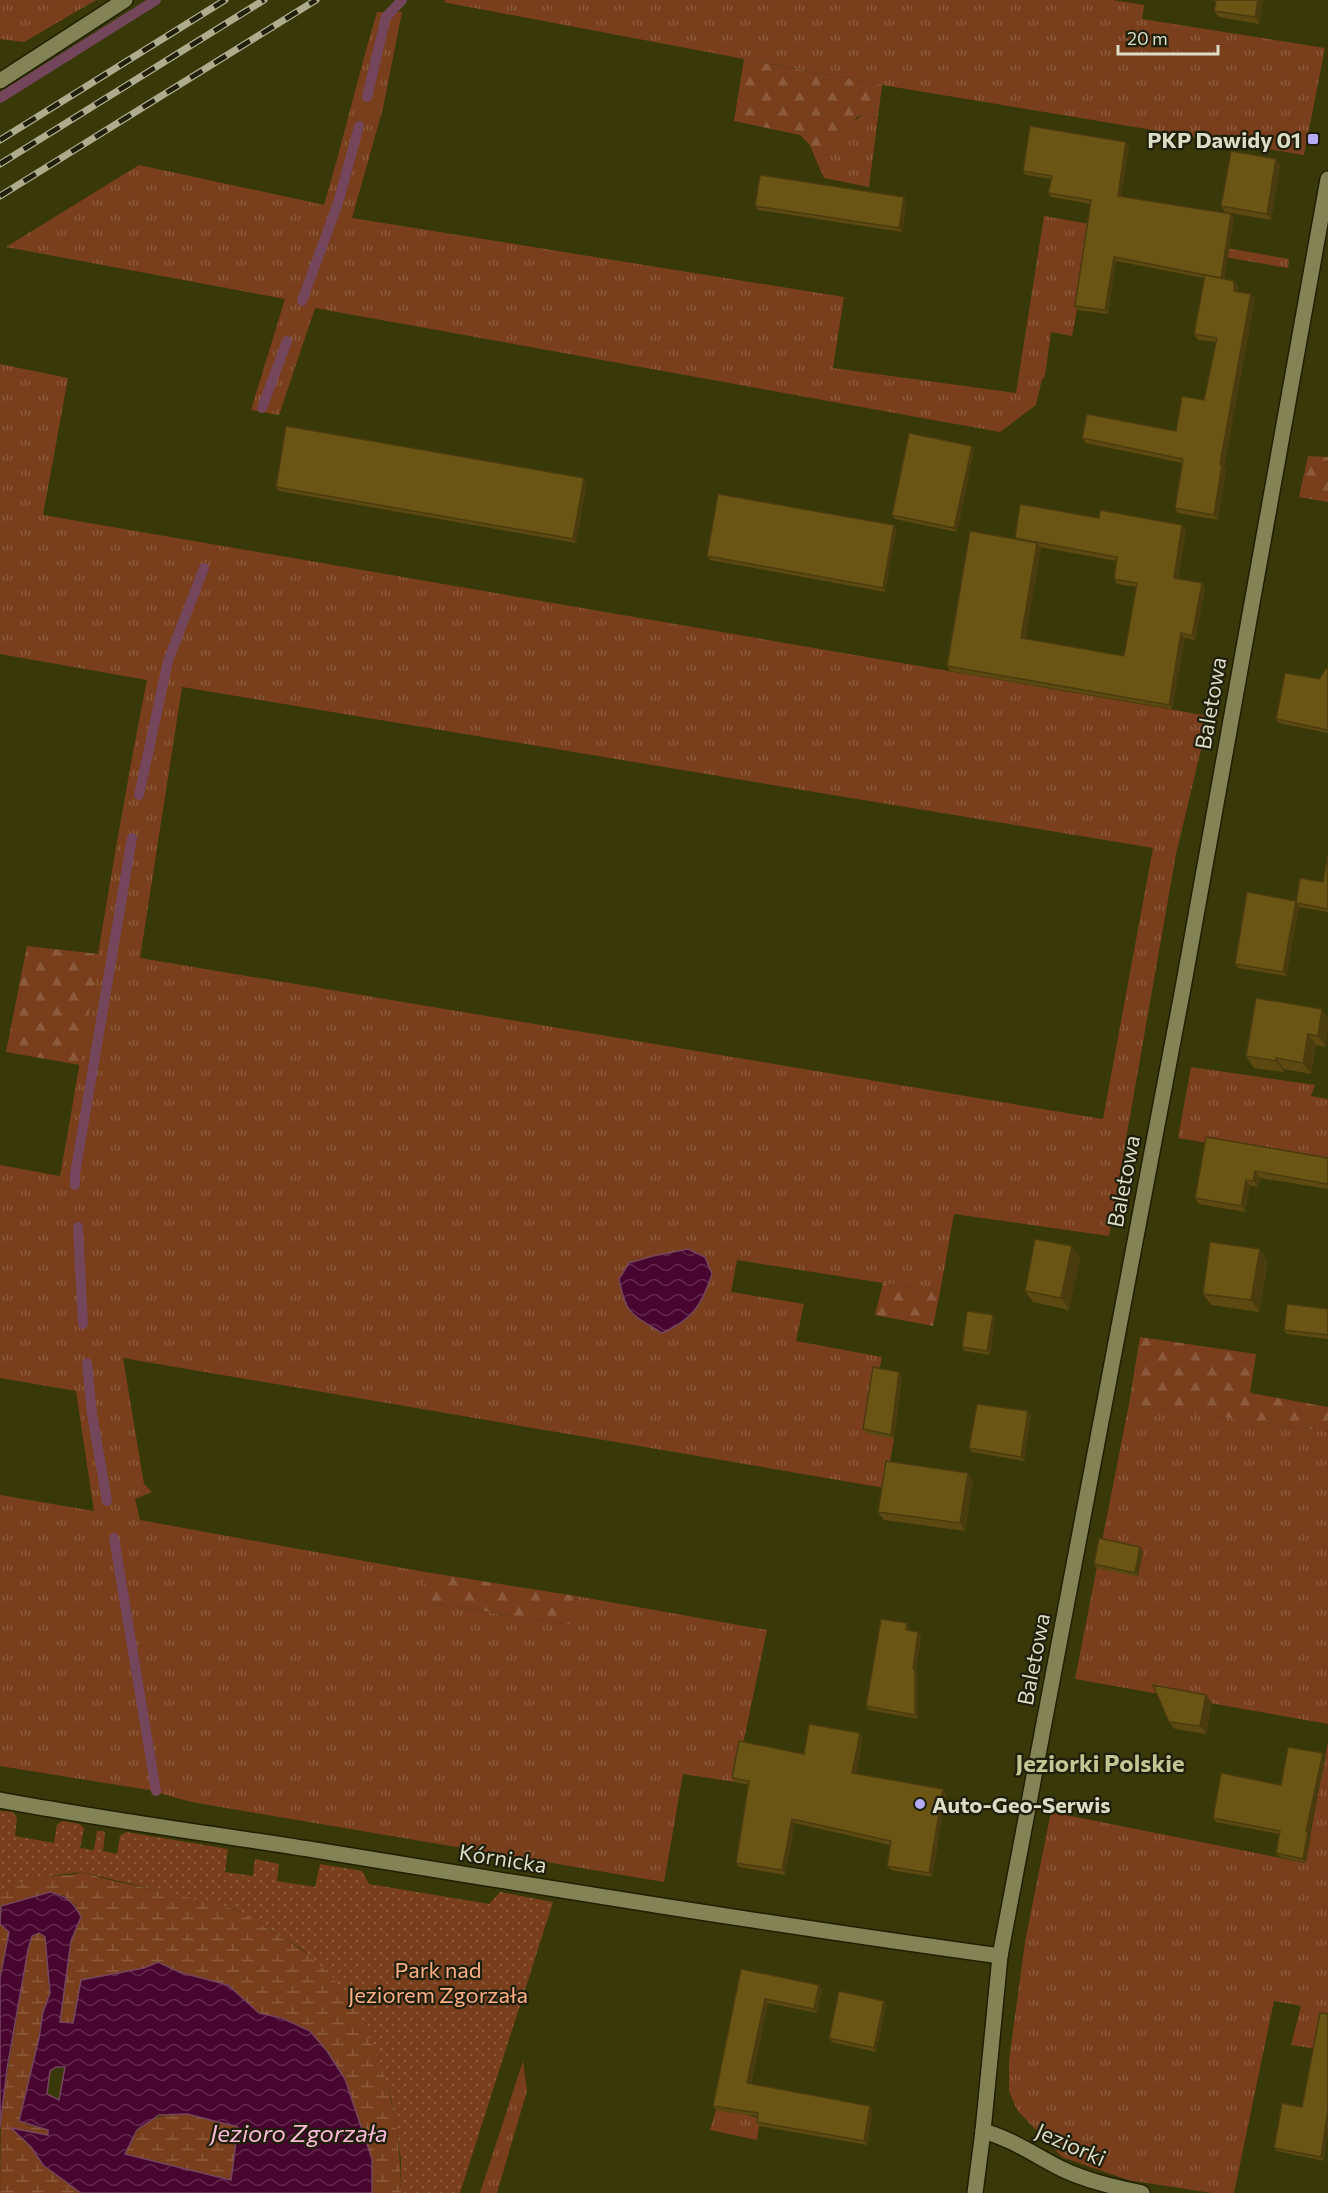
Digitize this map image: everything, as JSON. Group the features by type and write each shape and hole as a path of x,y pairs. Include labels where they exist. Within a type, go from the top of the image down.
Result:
{"street":[{"path":"0,81 125,0"},
{"name":"Baletowa","path":"975,2193 1000,1956 1180,1000 1328,179"},
{"name":"Kórnicka","path":"0,1800 519,1884 1000,1956"},
{"name":"Jeziorki","path":"983,2131 1000,2136 1087,2179 1142,2193"}],"green space":[{"path":"0,0 96,0 24,42 0,39"},
{"path":"446,0 1113,0 1144,5 1142,19 1325,48 1304,155 882,85 443,2"},
{"path":"377,12 402,12 383,108 352,218 844,297 833,368 1016,393 1044,216 1289,259 1288,268 1120,239 1077,309 1072,336 1051,332 1045,376 1042,379 1036,405 1000,432 315,308 279,415 251,410 285,299 6,247 139,165 324,205"},
{"path":"744,59 882,85 878,117 862,115 857,117 836,149 816,160 810,145 800,135 734,121"},
{"path":"862,115 878,117 869,187 824,178 816,160 836,149 850,125"},
{"path":"0,364 68,378 43,515 1209,716 1176,854 1109,1236 954,1214 940,1292 737,1260 731,1292 804,1304 796,1341 882,1357 879,1372 894,1439 885,1488 123,1358 144,1484 152,1492 135,1499 140,1520 425,1572 425,1602 571,1625 576,1596 767,1630 735,1782 683,1774 664,1882 191,1802 149,1790 0,1766 0,1495 94,1511 76,1391 0,1378 0,1165 60,1176 147,680 0,654","holes":["182,687 1153,848 1103,1119 140,958"]},
{"path":"1308,456 1328,457 1328,502 1299,497"},
{"path":"27,946 99,954 80,1065 6,1052"},
{"path":"1191,1067 1315,1085 1311,1096 1328,1099 1328,1163 1178,1138"},
{"path":"883,1283 940,1292 933,1326 875,1315"},
{"path":"1140,1337 1256,1354 1250,1393 1328,1407 1328,1432 1129,1404"},
{"path":"1129,1404 1328,1432 1328,1724 1075,1679"},
{"path":"425,1572 576,1596 572,1625 425,1602"},
{"path":"1328,1742 1328,2058 1317,2049 1291,2045 1301,2006 1274,2001 1234,2193 1212,2193 1128,2180 1062,2157 1017,2110 1009,2091 1009,2061 1025,1942 1051,1812 1305,1863"},
{"name":"Park nad Jeziorem Zgorzała","path":"0,1811 13,1812 17,1818 15,1836 54,1843 57,1824 63,1821 80,1824 84,1829 80,1848 94,1850 97,1831 104,1831 103,1851 117,1854 120,1836 126,1832 228,1849 225,1872 253,1876 255,1859 279,1864 277,1881 315,1887 320,1864 362,1871 369,1884 489,1904 500,1892 553,1902 460,2193 401,2193 401,2159 391,2098 377,2054 355,2009 331,1975 302,1949 235,1909 82,1872 39,1877 0,1892"},
{"path":"82,1872 196,1898 238,1911 304,1951 331,1975 349,1998 363,2023 376,2050 385,2078 397,2136 401,2193 372,2193 372,2159 282,2018 259,2013 228,1985 179,1972 158,1962 144,1968 73,2024 60,2022 71,1941 81,1917 75,1905 63,1895 1,1906 0,1914 0,1892 40,1877"},
{"path":"0,1924 9,1932 0,1978"},
{"path":"39,1932 45,1937 50,1993 43,2012 24,2101 27,2125 48,2130 48,2136 12,2129 31,2147 43,2165 81,2193 0,2193 1,2111 28,1950 32,1936"},
{"path":"523,2061 527,2091 497,2193 480,2193"},
{"path":"716,2110 735,2113 736,2111 760,2119 757,2140 710,2130"},
{"path":"187,2114 238,2127 231,2180 124,2154 136,2134 148,2122 163,2116"}],"water":[{"path":"688,1249 705,1257 712,1274 695,1310 681,1323 662,1333 632,1313 624,1300 619,1279 629,1263"},
{"name":"Jezioro Zgorzała","path":"50,1892 69,1901 81,1917 71,1941 60,2022 73,2023 81,1980 144,1968 158,1962 179,1972 228,1985 259,2013 282,2018 310,2031 327,2051 345,2079 372,2159 372,2193 81,2193 43,2165 31,2147 11,2128 48,2135 48,2130 19,2121 43,2012 50,1993 45,1937 39,1933 32,1936 28,1950 7,2069 0,2127 0,1978 9,1932 0,1924 1,1906","holes":["56,2067 65,2067 59,2100 47,2094 50,2071","187,2114 238,2127 231,2180 125,2154 137,2130 159,2115"]}],"building":[{"path":"1216,0 1258,0 1255,17 1214,11"},
{"path":"1030,126 1126,142 1118,196 1231,214 1221,278 1114,257 1105,310 1075,306 1091,200 1048,193 1052,176 1023,171"},
{"path":"1231,151 1276,159 1267,214 1221,206"},
{"path":"760,175 904,197 899,228 755,206"},
{"path":"1205,275 1234,281 1234,291 1251,294 1220,464 1222,464 1214,515 1175,508 1183,459 1082,438 1087,414 1176,431 1182,396 1204,400 1217,338 1194,334"},
{"path":"286,426 584,478 573,539 276,487"},
{"path":"909,433 972,446 954,528 892,515"},
{"path":"718,494 894,525 883,588 707,556"},
{"path":"1020,504 1099,518 1100,510 1182,525 1174,578 1202,583 1192,636 1181,633 1169,705 947,666 970,531 1037,543 1021,638 1124,656 1137,583 1114,579 1117,557 1015,538"},
{"path":"1328,666 1328,730 1276,719 1285,673 1319,679"},
{"path":"1328,854 1328,909 1296,903 1300,878 1323,882"},
{"path":"1247,892 1296,901 1283,972 1235,964"},
{"path":"1256,998 1322,1009 1318,1036 1308,1034 1303,1063 1246,1056"},
{"path":"1206,1137 1328,1158 1328,1184 1255,1171 1253,1181 1246,1180 1241,1206 1195,1198"},
{"path":"1035,1239 1072,1246 1061,1298 1025,1291"},
{"path":"1210,1242 1260,1249 1251,1300 1203,1294"},
{"path":"1287,1304 1328,1309 1328,1335 1284,1330"},
{"path":"967,1311 993,1315 987,1351 962,1347"},
{"path":"873,1367 899,1372 891,1435 863,1429"},
{"path":"977,1404 1028,1411 1021,1457 969,1448"},
{"path":"886,1461 968,1473 960,1523 878,1512"},
{"path":"1099,1538 1140,1547 1135,1573 1094,1564"},
{"path":"881,1619 907,1623 906,1630 918,1632 913,1669 915,1669 915,1715 866,1706"},
{"path":"1153,1685 1206,1695 1200,1726 1169,1722"},
{"path":"809,1724 860,1733 852,1773 943,1789 929,1873 887,1866 891,1841 792,1819 782,1870 736,1863 749,1781 732,1778 739,1741 804,1754"},
{"path":"1288,1747 1323,1753 1306,1831 1308,1831 1303,1859 1276,1853 1280,1831 1213,1818 1221,1773 1281,1785"},
{"path":"741,1969 819,1985 814,2009 765,1999 747,2083 870,2106 864,2141 757,2122 758,2113 713,2106"},
{"path":"839,1991 884,2001 874,2048 829,2038"},
{"path":"1320,2013 1328,2014 1328,2109 1321,2157 1274,2148 1282,2103 1302,2107"}],"waterway":[{"path":"0,98 156,0"},
{"path":"367,97 386,17 402,0"},
{"path":"302,301 338,203 359,126"},
{"path":"262,408 287,341"},
{"path":"139,795 168,661 204,568"},
{"path":"75,1185 132,838"},
{"path":"78,1227 83,1324"},
{"path":"87,1363 92,1414 107,1501"},
{"path":"114,1538 156,1791"}],"railway":[{"path":"0,140 225,0"},
{"path":"0,164 264,0"},
{"path":"0,196 316,0"}],"place":[{"name":"PKP Dawidy 01","path":"1313,139"},
{"name":"Auto-Geo-Serwis","path":"920,1804"}],"district":[{"name":"Jeziorki Polskie","path":"1100,1762"}]}
